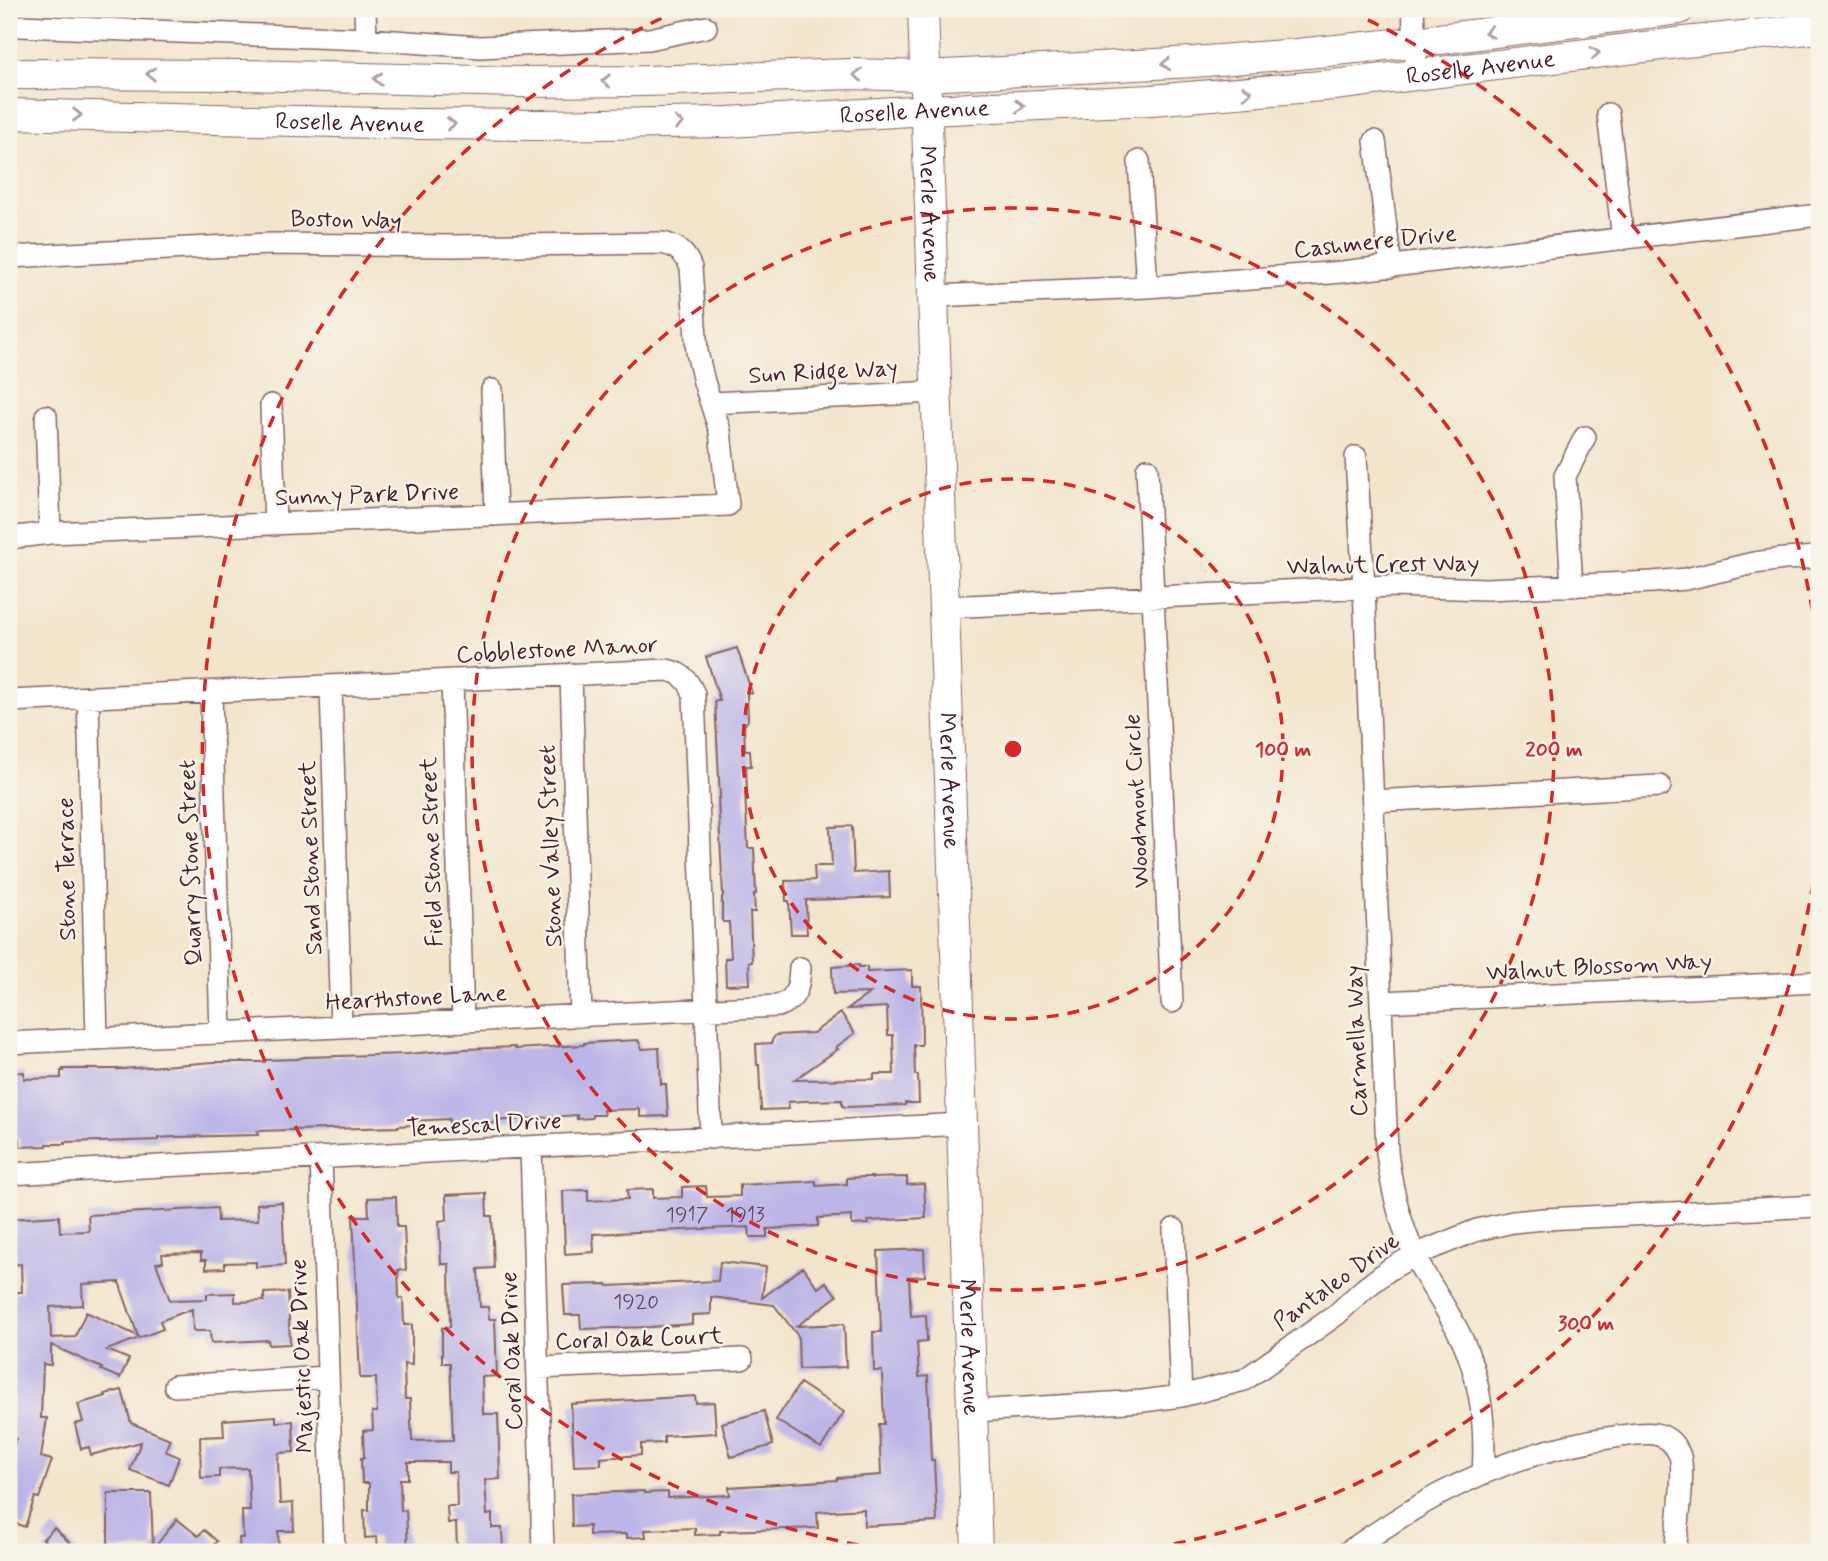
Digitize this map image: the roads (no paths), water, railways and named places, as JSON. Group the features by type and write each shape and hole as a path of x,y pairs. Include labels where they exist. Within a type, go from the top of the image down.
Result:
{"main road":[{"name":"Merle Avenue","path":"923,9 977,1552"},
{"name":"Roselle Avenue","path":"9,74 242,75 520,82 851,74 926,76 1297,54 1679,9"},
{"name":"Roselle Avenue","path":"9,114 419,124 728,122 1151,100 1334,85 1819,27"}],"street":[{"path":"365,9 366,39"},
{"path":"1413,9 1417,75"},
{"path":"20,26 366,39 480,47 649,39 706,27"},
{"path":"1608,114 1623,239"},
{"path":"1375,141 1391,267"},
{"path":"1139,161 1147,287"},
{"name":"Cashmere Drive","path":"934,296 1147,287 1391,267 1819,215"},
{"name":"Boston Way","path":"9,257 269,244 669,244 680,250 688,259 691,268 697,352 711,402"},
{"path":"492,390 496,515"},
{"name":"Sun Ridge Way","path":"711,402 937,392"},
{"name":"Sunny Park Drive","path":"9,538 50,533 728,505 720,431 711,402"},
{"path":"271,405 275,525"},
{"path":"46,416 50,533"},
{"path":"1572,586 1565,476 1585,437"},
{"name":"Carmella Way","path":"1356,457 1390,1180 1400,1218 1415,1255 1452,1318 1466,1348 1477,1382 1485,1446 1483,1474"},
{"name":"Woodmont Circle","path":"1147,469 1172,1002"},
{"name":"Walnut Crest Way","path":"945,607 1364,587 1486,589 1572,586 1686,579 1754,563 1819,557"},
{"name":"Cobblestone Manor","path":"9,701 571,674 667,670 676,672 690,684 694,694 711,1138"},
{"name":"Stone Valley Street","path":"571,674 581,1016"},
{"name":"Field Stone Street","path":"452,681 463,1021"},
{"name":"Sand Stone Street","path":"331,687 341,1027"},
{"name":"Quarry Stone Street","path":"211,692 221,1033"},
{"name":"Stone Terrace","path":"88,697 97,1039"},
{"path":"1373,801 1660,786"},
{"name":"Hearthstone Lane","path":"9,1043 778,1006 795,995 799,985 800,968"},
{"name":"Walnut Blossom Way","path":"1381,1002 1819,982"},
{"name":"Temescal Drive","path":"9,1174 963,1125"},
{"name":"Coral Oak Drive","path":"531,1147 543,1552"},
{"name":"Majestic Oak Drive","path":"321,1158 334,1552"},
{"name":"Pantaleo Drive","path":"973,1411 1143,1401 1181,1396 1244,1380 1336,1315 1390,1269 1415,1255 1477,1230 1513,1222 1545,1219 1819,1206"},
{"path":"1174,1230 1181,1396"},
{"name":"Coral Oak Court","path":"538,1368 742,1359"},
{"path":"175,1386 328,1377"},
{"path":"1348,1552 1439,1494 1483,1474 1550,1450 1602,1439 1650,1433 1671,1442 1680,1457 1675,1552"}]}
